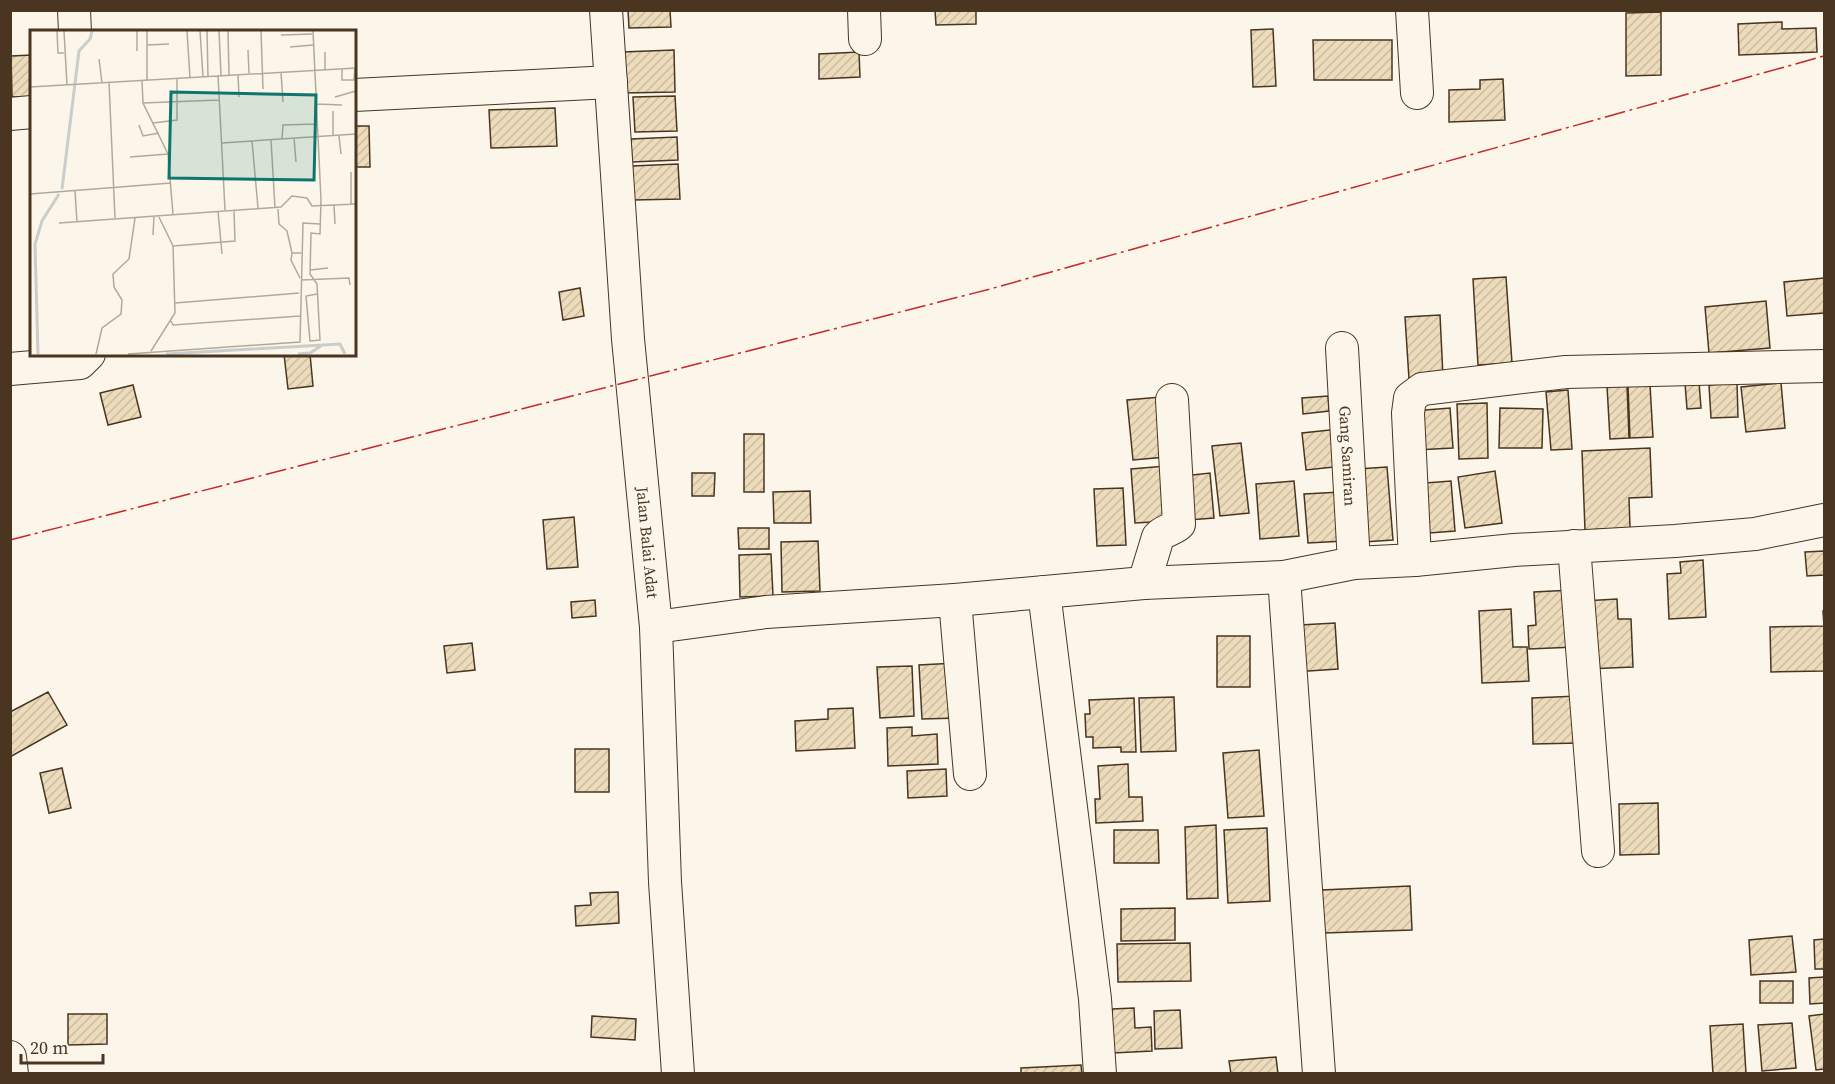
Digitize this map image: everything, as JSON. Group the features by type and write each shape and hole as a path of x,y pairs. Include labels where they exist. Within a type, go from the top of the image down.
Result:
{"street":[{"path":"74,10 75,30"},
{"name":"Jalan Balai Adat","path":"606,10 628,339 656,627 665,882 678,1074"},
{"path":"1412,10 1418,93"},
{"path":"356,95 611,82"},
{"path":"10,114 30,112"},
{"name":"Gang Samiran","path":"1342,348 1354,563"},
{"path":"10,369 80,363 87,356"},
{"path":"1415,560 1408,413 1410,398 1422,389 1566,372 1824,366"},
{"path":"1144,584 1158,537 1162,532 1179,524 1172,399"},
{"path":"656,627 766,612 955,600 1144,584 1284,577 1354,563 1755,534 1824,520"},
{"path":"1574,546 1598,851"},
{"path":"1284,577 1319,1074"},
{"path":"1044,592 1095,999 1100,1074"},
{"path":"955,600 970,774"},
{"path":"10,1057 12,1074"}],"building":[{"path":"628,10 670,10 671,27 629,28"},
{"path":"935,10 976,10 976,24 936,25"},
{"path":"1661,12 1661,75 1626,76 1626,13"},
{"path":"1782,22 1782,29 1816,28 1817,52 1739,55 1738,24"},
{"path":"1273,29 1276,86 1253,87 1251,30"},
{"path":"1313,40 1392,40 1392,80 1314,80"},
{"path":"674,50 675,92 623,93 622,52"},
{"path":"859,52 860,77 819,79 819,54"},
{"path":"30,55 30,97 12,97 11,56"},
{"path":"1503,79 1505,120 1449,122 1449,90 1480,89 1480,80"},
{"path":"675,96 677,131 635,132 633,97"},
{"path":"555,108 557,146 491,148 489,110"},
{"path":"356,126 369,126 370,167 356,167"},
{"path":"677,137 678,160 632,162 631,139"},
{"path":"678,164 680,199 633,200 632,166"},
{"path":"1506,277 1512,363 1478,365 1473,279"},
{"path":"1824,278 1824,313 1787,316 1784,282"},
{"path":"580,288 584,316 563,320 559,292"},
{"path":"1766,301 1770,348 1709,353 1705,307"},
{"path":"1440,315 1443,377 1409,379 1405,317"},
{"path":"284,356 310,356 313,386 288,389"},
{"path":"1699,382 1701,408 1687,409 1685,383"},
{"path":"1737,383 1738,417 1711,418 1709,385"},
{"path":"1781,383 1785,428 1746,432 1741,387"},
{"path":"133,385 141,417 108,425 100,393"},
{"path":"1627,385 1629,438 1610,439 1607,386"},
{"path":"1650,385 1653,437 1630,438 1628,386"},
{"path":"1568,390 1572,449 1551,450 1546,392"},
{"path":"1328,396 1329,411 1303,414 1302,398"},
{"path":"1161,397 1166,457 1133,460 1127,400"},
{"path":"1487,403 1488,458 1459,459 1457,404"},
{"path":"1450,408 1453,448 1416,450 1413,411"},
{"path":"1500,408 1543,409 1542,448 1499,448"},
{"path":"1339,429 1343,466 1306,470 1302,433"},
{"path":"744,434 764,434 764,492 744,492"},
{"path":"1241,443 1249,513 1220,516 1212,446"},
{"path":"1650,448 1652,497 1629,498 1630,528 1585,530 1582,451"},
{"path":"1166,466 1170,521 1135,523 1131,469"},
{"path":"1387,467 1393,540 1363,542 1357,469"},
{"path":"1495,471 1502,523 1465,528 1458,477"},
{"path":"692,473 715,473 714,496 692,496"},
{"path":"1210,473 1214,518 1188,520 1184,476"},
{"path":"1294,481 1299,536 1260,539 1256,484"},
{"path":"1451,481 1455,531 1416,534 1412,484"},
{"path":"1123,488 1126,545 1097,546 1094,489"},
{"path":"810,491 811,523 774,523 773,492"},
{"path":"1341,492 1344,541 1308,543 1304,494"},
{"path":"574,517 578,567 547,569 543,520"},
{"path":"738,528 769,528 769,549 739,549"},
{"path":"818,541 820,591 782,592 781,542"},
{"path":"1824,551 1824,575 1807,576 1805,552"},
{"path":"771,554 773,596 740,597 739,555"},
{"path":"1703,560 1706,617 1669,619 1667,574 1681,573 1680,562"},
{"path":"1572,590 1575,647 1529,649 1528,626 1536,625 1534,592"},
{"path":"1617,599 1618,619 1631,619 1633,667 1586,669 1583,601"},
{"path":"595,600 596,616 572,618 571,602"},
{"path":"1511,609 1513,647 1527,647 1529,681 1482,683 1479,611"},
{"path":"1335,623 1338,669 1294,672 1300,625"},
{"path":"1824,626 1824,671 1771,672 1770,627"},
{"path":"1217,636 1250,636 1250,687 1217,687"},
{"path":"472,643 475,670 447,673 444,646"},
{"path":"956,663 958,718 922,719 919,665"},
{"path":"912,666 914,716 880,718 877,667"},
{"path":"48,692 67,725 10,757 10,712"},
{"path":"1578,696 1579,743 1533,744 1532,698"},
{"path":"1174,697 1176,751 1141,752 1139,698"},
{"path":"1134,698 1136,752 1121,752 1121,747 1093,748 1093,737 1086,737 1085,714 1090,714 1089,700"},
{"path":"853,708 855,748 796,751 795,721 828,719 828,709"},
{"path":"912,727 912,736 937,734 938,764 888,766 887,728"},
{"path":"575,749 609,749 609,792 575,792"},
{"path":"1259,750 1264,816 1228,818 1223,753"},
{"path":"1128,764 1129,797 1142,797 1143,821 1096,823 1095,799 1100,799 1098,766"},
{"path":"62,768 71,808 49,813 40,773"},
{"path":"946,769 947,796 908,798 907,771"},
{"path":"1658,803 1659,854 1620,855 1619,804"},
{"path":"1216,825 1218,898 1187,899 1185,827"},
{"path":"1267,828 1270,901 1228,903 1224,830"},
{"path":"1114,830 1158,830 1159,863 1114,863"},
{"path":"1410,886 1412,930 1324,933 1322,890"},
{"path":"618,892 619,923 576,926 575,906 591,905 590,893"},
{"path":"1175,908 1175,940 1121,941 1121,909"},
{"path":"1792,936 1796,972 1751,975 1749,940"},
{"path":"1824,939 1824,969 1815,969 1814,940"},
{"path":"1190,943 1191,981 1118,982 1117,944"},
{"path":"1824,977 1824,1003 1810,1004 1809,978"},
{"path":"1760,981 1793,981 1793,1003 1760,1003"},
{"path":"1134,1008 1135,1028 1151,1027 1152,1051 1113,1053 1112,1009"},
{"path":"1180,1010 1182,1048 1155,1049 1154,1011"},
{"path":"68,1014 107,1014 107,1044 68,1045"},
{"path":"1824,1014 1824,1069 1816,1070 1809,1016"},
{"path":"592,1016 636,1019 635,1040 591,1037"},
{"path":"1792,1023 1796,1068 1762,1071 1758,1025"},
{"path":"1743,1024 1746,1074 1713,1074 1710,1026"},
{"path":"1276,1057 1278,1074 1231,1074 1229,1061"},
{"path":"1081,1065 1082,1074 1021,1074 1021,1068"}],"power":[{"path":"10,540 990,289 1824,56"}]}
